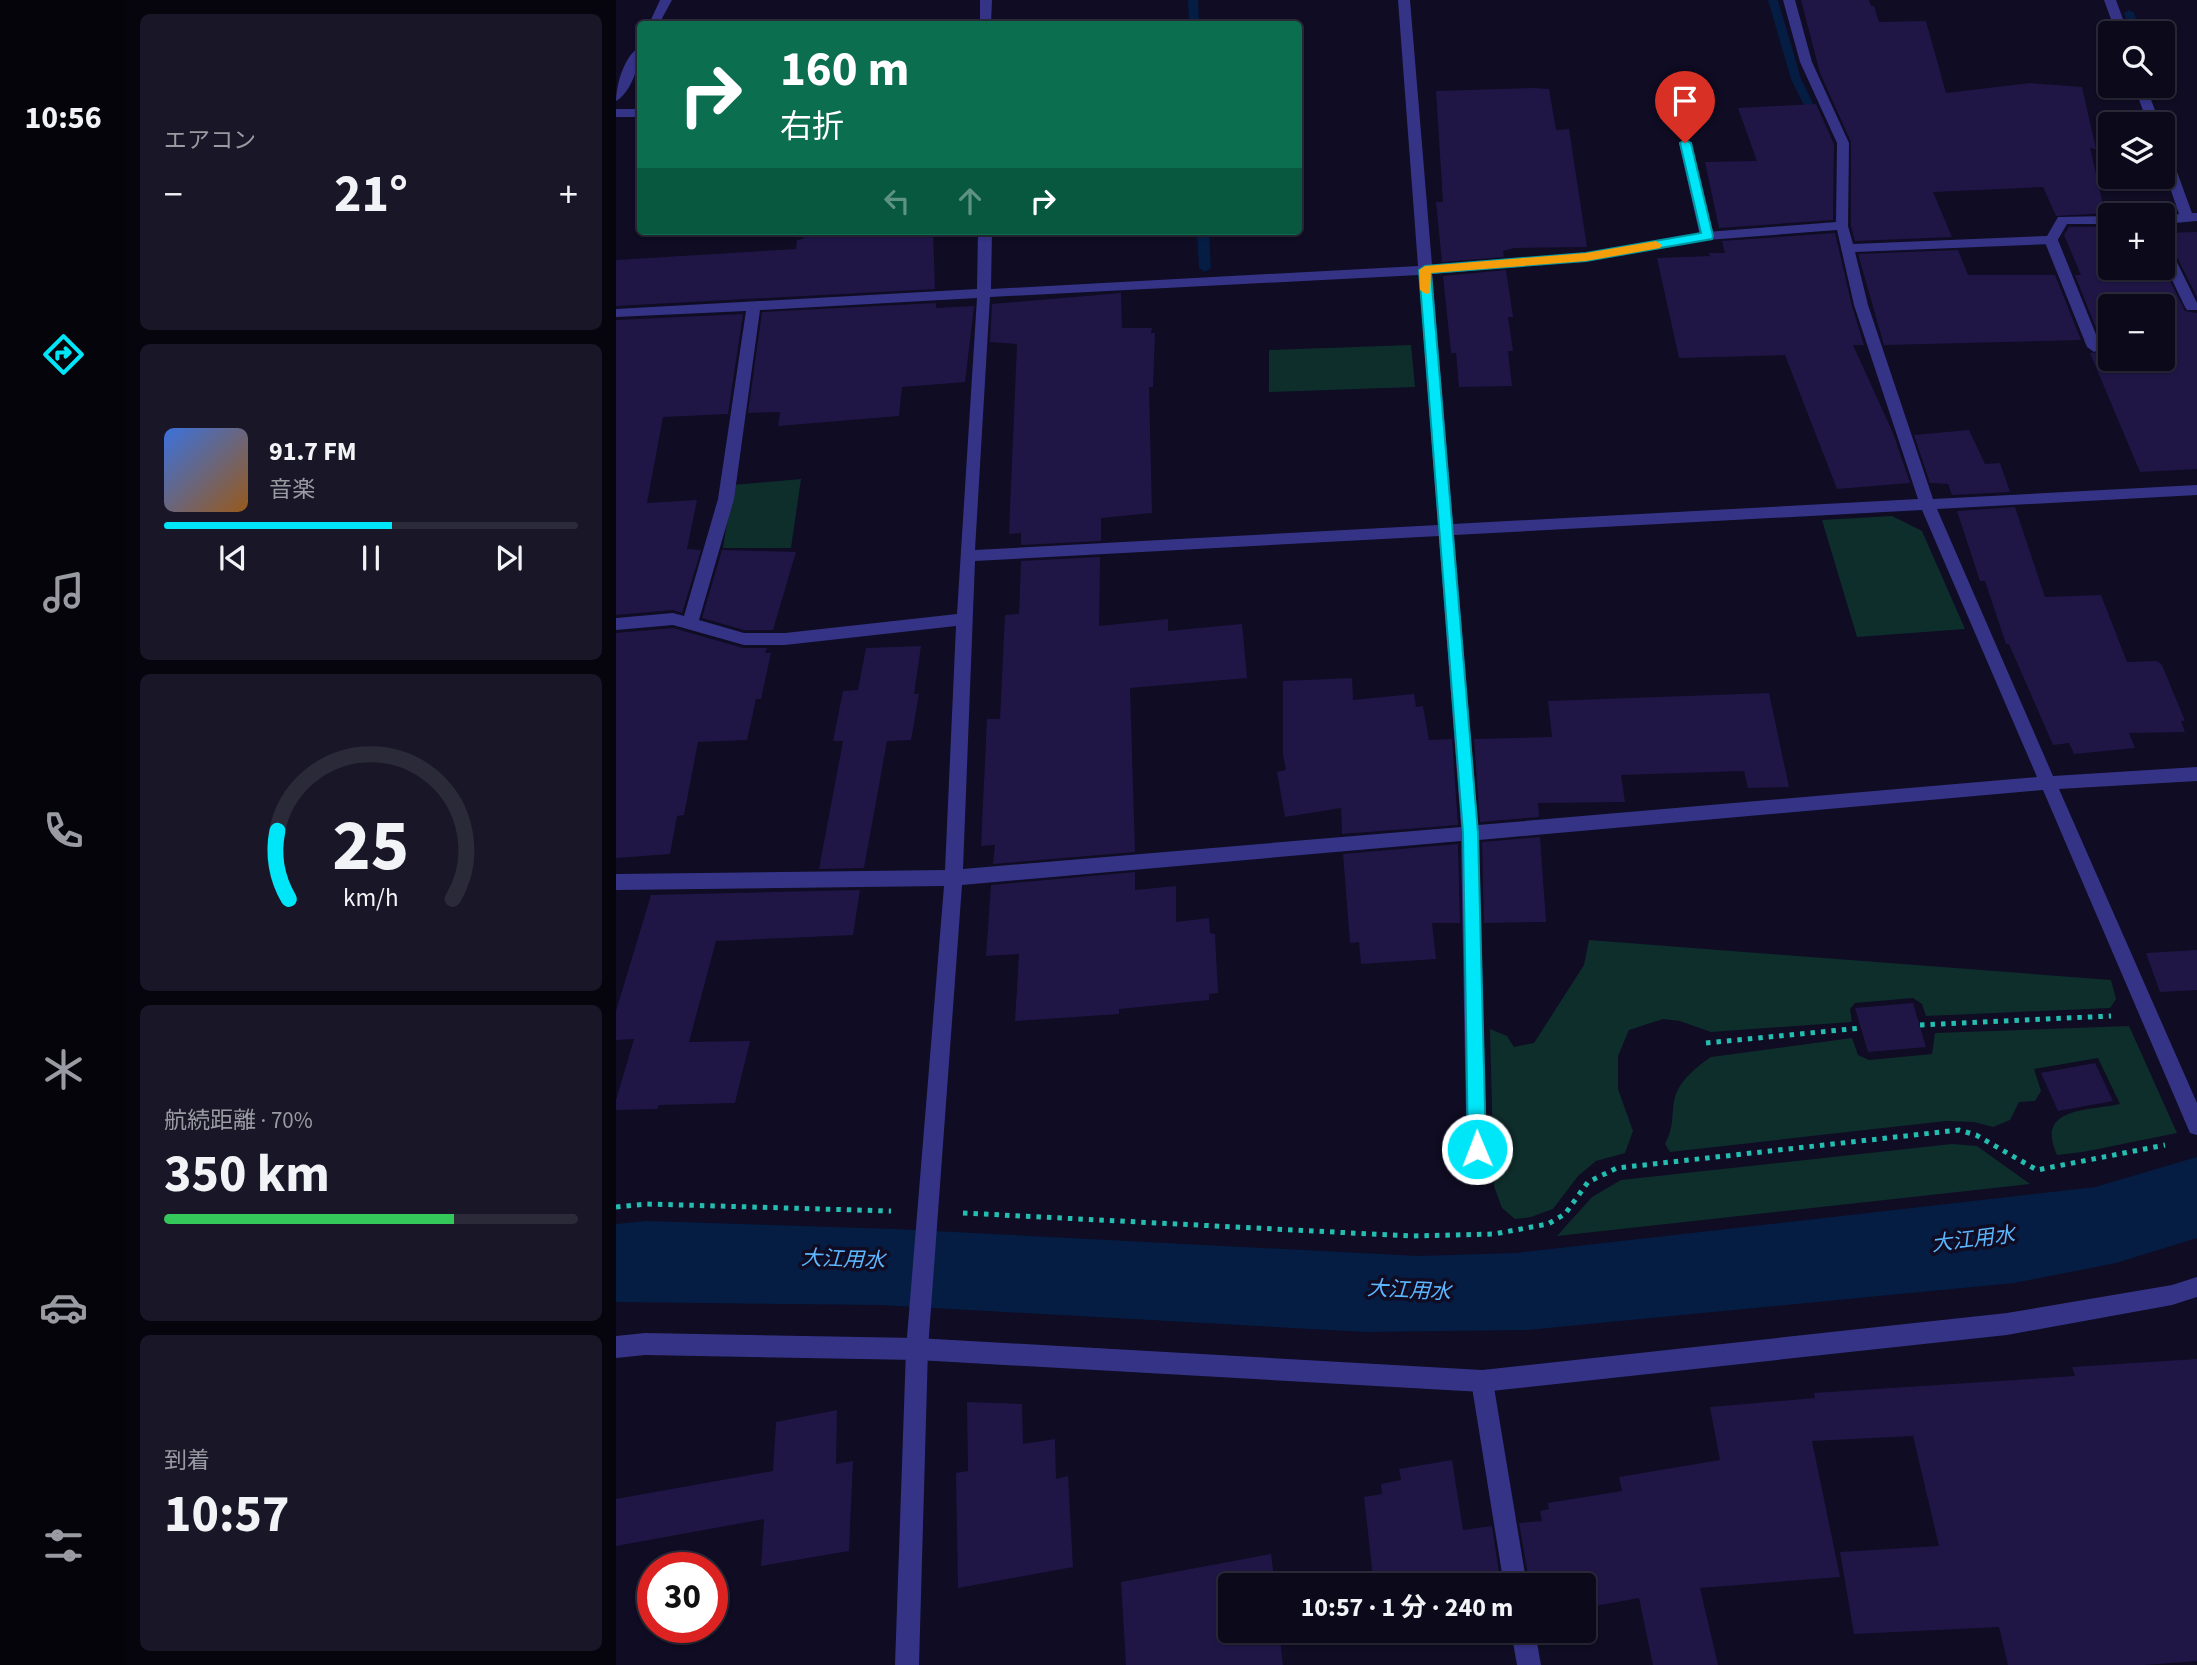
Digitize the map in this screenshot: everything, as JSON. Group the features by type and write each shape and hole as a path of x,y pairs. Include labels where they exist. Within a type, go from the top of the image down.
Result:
{"street":[{"path":"656,21 666,0"},
{"path":"986,0 986,21"},
{"path":"1404,0 1444,531 1471,833 1477,1175"},
{"path":"1789,0 1806,62 1843,143 1842,226 1847,248 1861,305 1927,504 2197,1126"},
{"path":"2110,0 2118,21"},
{"path":"616,97 637,56"},
{"path":"616,113 637,113"},
{"path":"1685,143 1707,236"},
{"path":"2175,178 2192,217"},
{"path":"2051,240 2063,220 2098,220"},
{"path":"616,313 1425,270 1586,257 1707,236 1842,226"},
{"path":"907,1665 917,1349 954,878 967,556 984,292 985,235"},
{"path":"1847,248 2051,240"},
{"path":"2051,240 2094,347"},
{"path":"2175,272 2192,307"},
{"path":"690,624 726,499 754,305"},
{"path":"967,556 2197,490"},
{"path":"616,624 673,619 744,639 785,639 964,619"},
{"path":"616,882 954,878 2048,783 2197,774"},
{"path":"616,1347 645,1344 917,1349 1482,1381 2007,1324 2172,1295 2197,1287"},
{"path":"1482,1381 1514,1573"},
{"path":"1525,1643 1529,1665"}],"path":[{"path":"1920,1025 2148,1014"},
{"path":"1706,1043 1861,1028"},
{"path":"616,1206 648,1204 1411,1236 1494,1234 1548,1224 1565,1214 1588,1182 1617,1168 1959,1130 1976,1135 2037,1170 2172,1143"}],"green space":[{"path":"1411,345 1415,387 1269,392 1269,350"},
{"path":"801,479 791,548 723,548 733,485"},
{"path":"1892,516 1922,531 1965,629 1857,637 1822,520"},
{"path":"1589,940 2111,980 2116,999 2110,1008 1926,1016 1922,1004 1913,998 1855,1003 1850,1009 1852,1022 1711,1032 1680,1021 1663,1019 1629,1030 1618,1056 1618,1089 1633,1131 1625,1153 1596,1161 1578,1176 1553,1209 1531,1217 1515,1219 1502,1208 1494,1186 1490,1029 1507,1036 1514,1047 1534,1043 1584,965"},
{"path":"2129,1026 2177,1133 2057,1155 2052,1139 2053,1128 2059,1120 2068,1114 2120,1104 2098,1058 2034,1069 2041,1091 2035,1101 2019,1102 2010,1120 1993,1127 1974,1122 1946,1121 1670,1152 1665,1144 1671,1130 1674,1100 1679,1088 1691,1073 1711,1057 1852,1038 1858,1055 1869,1060 1932,1054 1935,1033"},
{"path":"1952,1144 1977,1146 2030,1184 1557,1236 1592,1197 1621,1180"}],"water":[{"name":"大江用水","path":"2197,1157 2197,1238 2116,1263 2014,1283 1527,1330 1366,1332 881,1305 616,1302 616,1224 647,1221 895,1229 1418,1256 1516,1253 2095,1187"}],"building":[{"path":"1801,0 1869,0 1879,22 1926,21 1946,93 2030,83 2082,87 2096,149 2090,148 2103,203 2098,203 2098,213 2056,216 2043,187 1933,192 1952,237 1855,241 1851,226 1851,142 1820,73"},
{"path":"1549,89 1556,130 1569,129 1587,247 1514,248 1503,251 1504,257 1442,262 1436,202 1443,202 1436,91"},
{"path":"1816,104 1834,144 1833,220 1719,228 1705,162 1757,161 1738,108"},
{"path":"2069,227 2098,227 2098,280 2170,280 2185,311 2197,313 2197,469 2140,472 2090,353 2098,352 2098,371 2175,371 2175,294 2098,294 2098,333 2075,275 2081,275 2064,235"},
{"path":"2197,232 2197,297 2175,253 2175,233"},
{"path":"1835,233 1864,345 1853,345 1893,433 1910,483 1837,489 1785,355 1679,358 1657,258 1725,253 1722,241"},
{"path":"804,235 933,235 935,289 616,306 616,260 796,249 797,240 803,239"},
{"path":"1958,250 1968,275 2055,275 2081,340 1884,345 1858,254"},
{"path":"1506,270 1513,317 1508,317 1513,351 1508,351 1512,386 1459,387 1456,353 1451,353 1443,276"},
{"path":"1121,293 1122,328 1152,328 1151,333 1155,333 1153,387 1149,387 1152,513 1101,518 1101,541 1021,545 1021,533 1009,534 1017,344 990,342 992,304"},
{"path":"936,303 936,308 974,306 965,382 902,387 899,416 778,426 780,412 748,413 762,312"},
{"path":"743,314 728,414 663,417 647,503 697,500 687,549 701,550 682,613 673,610 616,615 616,320"},
{"path":"1969,430 1985,464 2000,463 2010,492 1952,495 1948,484 1930,483 1914,435"},
{"path":"2015,507 2045,597 2101,595 2127,662 2157,661 2162,665 2185,721 2181,721 2185,732 2129,733 2135,748 2074,754 2069,743 2053,745 2009,644 2006,644 1985,581 1980,581 1957,511"},
{"path":"722,550 796,552 773,630 744,630 702,618"},
{"path":"1100,557 1099,626 1168,619 1168,631 1242,624 1247,678 1130,688 1135,852 993,864 995,845 981,846 987,719 1000,719 1005,615 1019,614 1021,561"},
{"path":"673,628 743,648 767,648 765,653 771,653 761,699 756,699 747,740 698,742 684,815 677,816 670,854 616,858 616,633"},
{"path":"921,646 914,694 919,694 911,740 887,741 864,868 819,869 843,741 833,741 843,691 858,690 866,648"},
{"path":"1352,678 1353,700 1414,694 1416,707 1423,706 1429,740 1452,739 1458,825 1342,834 1341,808 1285,817 1277,772 1286,770 1283,755 1283,681"},
{"path":"1769,693 1789,787 1748,788 1744,771 1621,775 1625,802 1538,803 1539,817 1480,822 1474,739 1552,737 1548,701"},
{"path":"1540,837 1546,922 1484,923 1482,842"},
{"path":"1458,844 1460,923 1432,923 1436,959 1361,964 1359,942 1350,943 1343,854"},
{"path":"1135,872 1135,890 1176,886 1176,922 1209,918 1210,933 1215,934 1218,993 1209,994 1209,1000 1119,1009 1119,1014 1015,1021 1019,954 986,956 991,885"},
{"path":"860,890 853,935 716,941 689,1042 750,1041 735,1103 659,1105 657,1109 616,1110 616,1100 634,1039 616,1040 616,1011 651,895"},
{"path":"2197,950 2197,990 2160,992 2146,953"},
{"path":"1913,1003 1926,1047 1868,1052 1855,1008"},
{"path":"2095,1063 2113,1101 2058,1111 2041,1073"},
{"path":"2197,1359 2197,1661 2144,1665 2008,1665 1999,1627 1854,1634 1840,1552 1939,1546 1913,1436 1812,1441 1840,1577 1700,1588 1718,1665 1653,1665 1639,1598 1596,1606 1596,1573 1528,1573 1519,1523 1542,1521 1540,1511 1549,1509 1548,1503 1622,1491 1619,1477 1720,1460 1710,1407 1815,1398 1814,1393 2075,1376 2072,1367"},
{"path":"967,1402 1022,1404 1023,1444 1055,1439 1056,1479 1068,1476 1073,1567 958,1588 956,1473 968,1471"},
{"path":"837,1410 836,1464 853,1461 849,1551 761,1566 764,1519 616,1546 616,1499 773,1471 776,1422"},
{"path":"1452,1460 1463,1530 1492,1526 1499,1573 1373,1573 1364,1497 1382,1494 1381,1484 1401,1480 1399,1469"},
{"path":"1271,1554 1273,1573 1218,1573 1218,1643 1280,1643 1283,1665 1126,1665 1121,1582"}],"waterway":[{"path":"1193,0 1194,21"},
{"path":"1773,0 1796,79 1808,103"},
{"path":"2129,13 2132,21"},
{"path":"1203,235 1205,268"}],"slow traffic":[{"path":"1426,290 1425,270 1586,257 1656,245"}],"route":[{"path":"1477,1149 1471,833 1444,531 1425,270 1586,257 1707,236 1685,143"}]}
